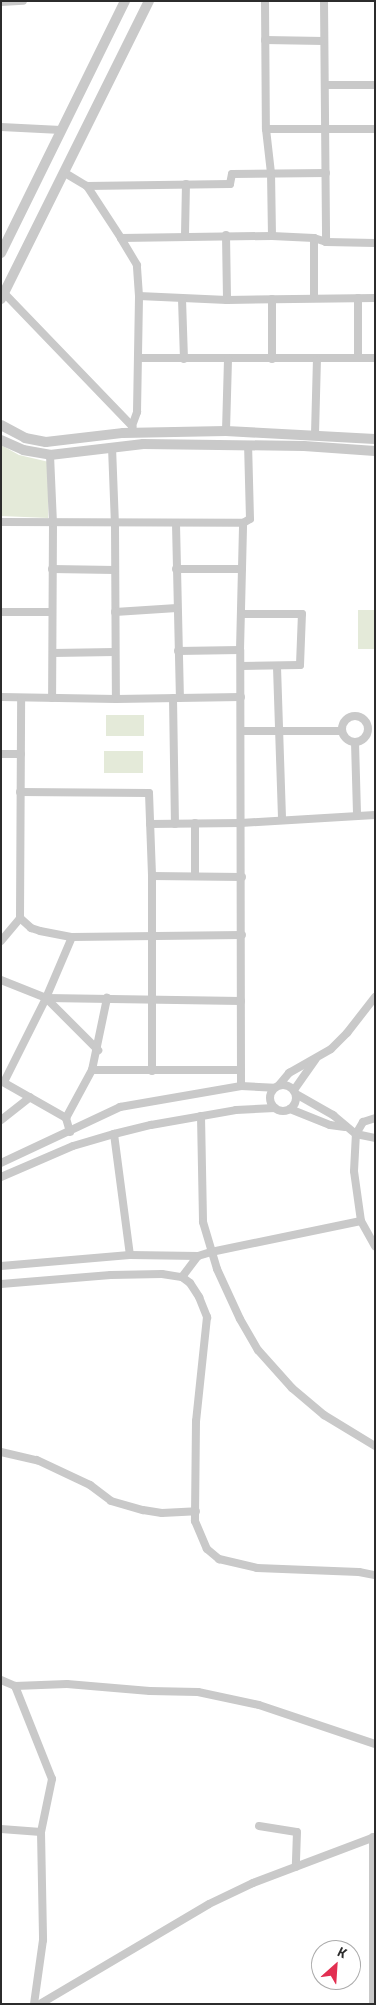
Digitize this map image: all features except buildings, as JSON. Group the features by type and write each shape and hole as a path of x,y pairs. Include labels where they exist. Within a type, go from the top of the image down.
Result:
{"street":[{"path":"1,2 23,1"},
{"path":"1,253 125,1"},
{"path":"133,429 3,296 149,1"},
{"path":"265,1 266,129 271,173 272,236"},
{"path":"324,1 325,85 323,129 326,173 326,242"},
{"path":"265,40 324,41"},
{"path":"325,85 375,85"},
{"path":"1,127 62,130"},
{"path":"266,129 375,129"},
{"path":"65,173 87,186 137,265 139,296 137,412 133,429"},
{"path":"87,186 230,184 232,174 326,173"},
{"path":"185,236 186,184"},
{"path":"226,235 227,300"},
{"path":"121,238 226,235 314,238 326,242 375,243"},
{"path":"314,238 314,298"},
{"path":"139,296 227,300 375,298"},
{"path":"358,298 358,358"},
{"path":"182,299 184,359"},
{"path":"272,299 272,359"},
{"path":"138,358 317,360 375,358"},
{"path":"226,431 228,358"},
{"path":"315,434 317,360"},
{"path":"1,425 25,438 46,442 133,429 315,434 375,439"},
{"path":"1,440 23,450 50,455 143,444 248,445 375,451"},
{"path":"1,522 176,524 243,522 250,518 248,445"},
{"path":"112,447 115,524 116,699"},
{"path":"50,455 53,523 52,698"},
{"path":"241,1086 240,650 243,522"},
{"path":"175,824 178,651 176,524"},
{"path":"176,569 242,569"},
{"path":"52,570 115,570"},
{"path":"115,612 177,608"},
{"path":"1,612 51,612"},
{"path":"241,614 302,614 300,666 241,666"},
{"path":"178,651 240,650"},
{"path":"53,653 115,652"},
{"path":"277,666 282,820"},
{"path":"1,697 116,699 241,697"},
{"path":"1,942 20,918 21,698"},
{"path":"355,716 362,718 368,726 367,734 355,742 346,738 342,730 343,723 348,718 355,716"},
{"path":"241,731 342,730"},
{"path":"355,742 358,815"},
{"path":"1,754 21,754"},
{"path":"20,792 149,793 152,876 152,1071"},
{"path":"150,824 241,823 375,815"},
{"path":"195,823 195,876"},
{"path":"152,876 242,877"},
{"path":"20,918 30,928 40,932 72,937 242,935"},
{"path":"70,1132 66,1118 3,1082 46,998 72,937"},
{"path":"1,980 46,998 241,1001"},
{"path":"1,1177 73,1146 114,1134 236,1110 275,1108 282,1111 290,1109 296,1103 295,1092 316,1059 347,1034 375,997"},
{"path":"46,998 98,1050"},
{"path":"66,1118 92,1070 98,1050 107,998"},
{"path":"275,1108 270,1096 276,1087 289,1073 305,1063 316,1059"},
{"path":"92,1070 241,1070"},
{"path":"1,1163 120,1108 241,1086 276,1087 287,1085 333,1115 356,1134 375,1138"},
{"path":"1,1120 30,1097"},
{"path":"290,1109 330,1125 347,1128"},
{"path":"201,1116 203,1222 211,1252 240,1319 269,1364 313,1407 375,1446"},
{"path":"375,1118 363,1122 356,1134 354,1172 361,1221 375,1246"},
{"path":"114,1134 130,1255"},
{"path":"1,1266 130,1255 198,1256 361,1221"},
{"path":"182,1277 198,1256"},
{"path":"1,1284 111,1275 162,1274 182,1277 190,1283 199,1297 207,1317 196,1421 195,1521 207,1549 219,1559 257,1568 359,1572 375,1575"},
{"path":"1,1452 37,1460 90,1485 111,1500 144,1510 162,1513 196,1512"},
{"path":"1,1680 15,1686 67,1684 150,1691 198,1692 258,1705 375,1744"},
{"path":"15,1686 52,1779 41,1832 42,1940 34,2004"},
{"path":"259,1826 297,1832 296,1867"},
{"path":"1,1829 41,1832"},
{"path":"43,2003 208,1904 253,1883 374,1837 373,2004"}],"green space":[{"path":"1,445 19,455 49,462 48,518 1,516"},
{"path":"358,610 375,610 375,649 358,649"},
{"path":"106,715 144,715 144,736 106,736"},
{"path":"104,751 143,751 143,773 104,773"}]}
